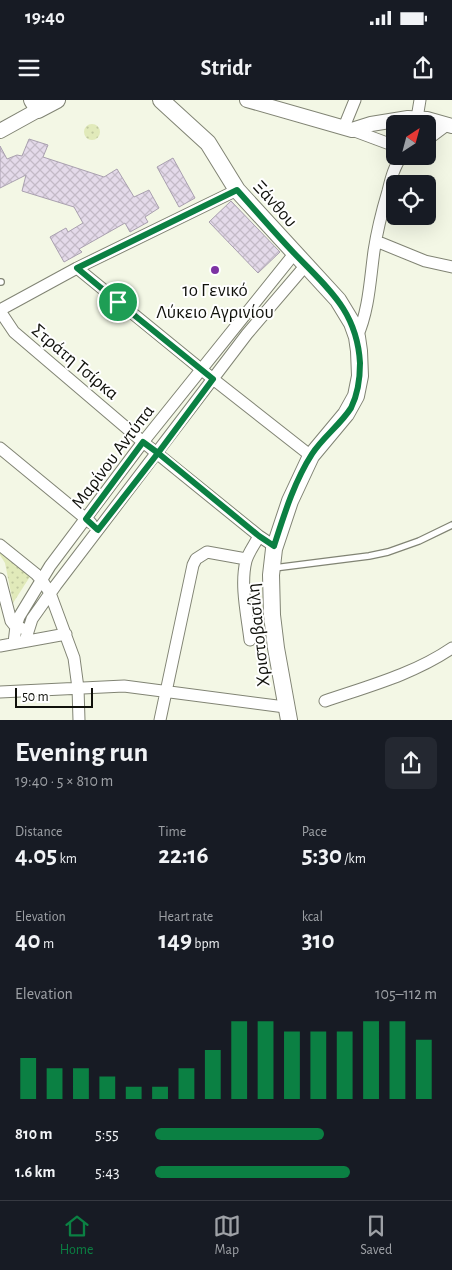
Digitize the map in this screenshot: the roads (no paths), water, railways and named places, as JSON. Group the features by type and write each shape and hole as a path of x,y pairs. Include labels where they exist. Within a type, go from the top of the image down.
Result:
{"main road":[{"path":"35,105 58,100"},
{"name":"Ξάνθου","path":"161,100 208,143 237,190 338,300 352,323 356,337"},
{"name":"Χριστοβασίλη","path":"287,713 273,633 271,568 274,546 293,493 311,456 346,414 356,396 360,376 359,351 356,337"}],"street":[{"path":"247,100 348,128 386,143"},
{"path":"348,128 355,100"},
{"path":"418,115 420,100"},
{"path":"0,130 35,105"},
{"path":"348,128 386,122"},
{"path":"436,122 450,125"},
{"path":"436,133 450,125"},
{"name":"Χριστοβασίλη","path":"356,337 363,321 367,304 376,241 392,175 396,165"},
{"path":"0,310 77,268 237,190"},
{"path":"376,241 425,260 452,267"},
{"name":"Μαρίνου Αντύπα","path":"16,626 21,614 42,580 143,442 244,315 300,259"},
{"name":"Μαρίνου Αντύπα","path":"22,638 50,593 255,324 300,259"},
{"path":"77,268 311,456"},
{"name":"Στράτη Τσίρκα","path":"0,310 14,332 143,442 274,546"},
{"path":"244,315 255,324"},
{"path":"0,448 98,530"},
{"path":"250,640 244,587 246,559 259,536"},
{"path":"0,545 42,580 50,593 74,658 80,720"},
{"name":"Χριστοβασίλη","path":"160,720 191,574 196,559 201,554 207,552 246,559"},
{"path":"0,579 8,614 22,638"},
{"path":"0,646 22,638 66,634"},
{"path":"325,701 414,669 452,648"},
{"path":"0,692 124,686 287,713"}],"lane":[{"path":"271,568 292,567 388,552 419,541 452,525"}],"place":[{"name":"1ο Γενικό Λύκειο Αγρινίου","path":"215,270"}]}
